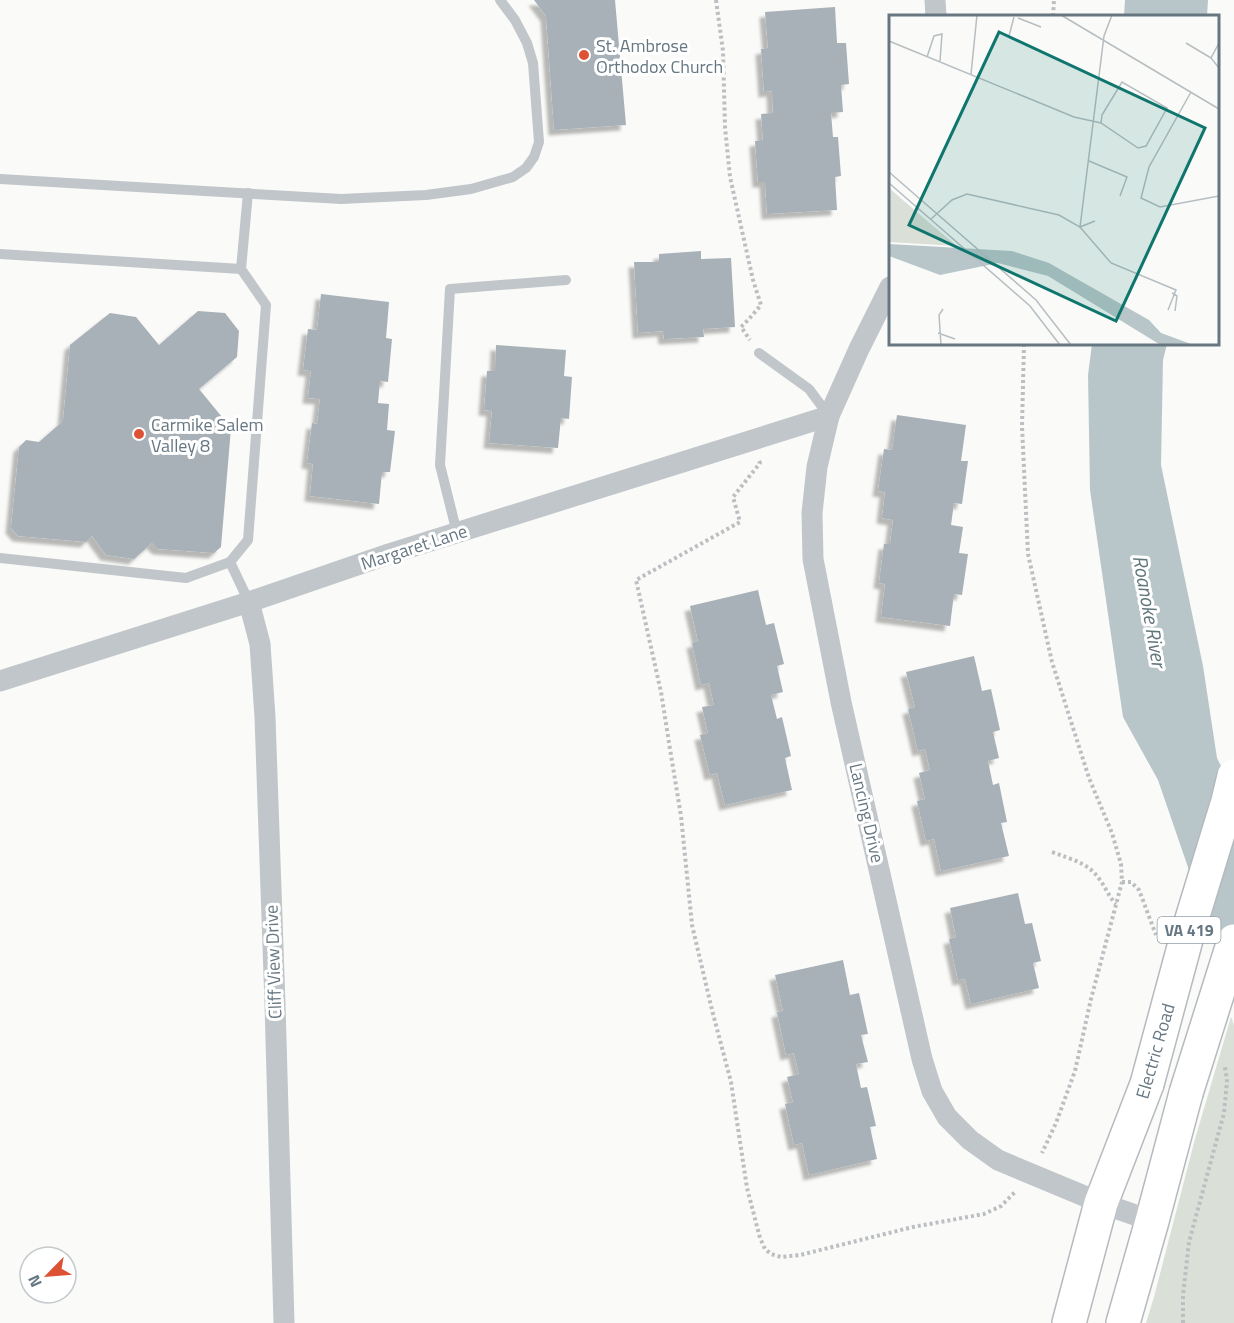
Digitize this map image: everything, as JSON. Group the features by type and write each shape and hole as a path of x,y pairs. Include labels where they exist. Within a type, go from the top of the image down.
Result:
{"main road":[{"name":"Electric Road","path":"1069,1323 1101,1203 1147,1084 1188,932 1234,776"},
{"name":"VA 419","path":"1123,1323 1186,1093 1234,941"}],"street":[{"path":"935,0 936,15"},
{"name":"Lancing Drive","path":"889,291 859,349 829,416 817,467 812,513 813,559 841,702 922,1059 932,1091 947,1117 969,1140 998,1160 1101,1203 1152,1221"},
{"name":"Margaret Lane","path":"0,681 249,602 389,554 829,416"},
{"name":"Cliff View Drive","path":"249,602 260,644 265,717 284,1323"}],"lane":[{"path":"0,179 341,199 426,195 471,189 513,177 526,168 534,157 539,142 533,63 527,43 500,0"},
{"path":"0,558 186,578 230,562 248,540 266,305 241,269 248,193"},
{"path":"0,254 241,269"},
{"path":"457,533 440,465 450,289 566,280"},
{"path":"759,353 809,389 829,416"},
{"path":"230,562 249,602"}],"path":[{"path":"716,0 723,51 725,127 730,177 753,280 761,305 741,327 759,353"},
{"path":"1053,15 1054,0"},
{"path":"1052,852 1086,865 1094,871 1111,900 1116,904"}],"shaded area":[{"path":"1231,1017 1234,1025 1234,1323 1146,1323 1195,1139"}],"water":[{"path":"1125,0 1208,0 1207,15 1124,15"},
{"name":"Roanoke River","path":"1092,345 1167,345 1163,360 1161,465 1203,666 1217,758 1234,792 1234,1001 1158,780 1123,717 1090,490 1088,375"}],"building":[{"path":"534,0 615,0 626,125 554,130 546,16"},
{"path":"835,7 837,43 846,43 849,84 841,85 843,112 831,113 833,137 838,137 841,176 835,177 837,210 767,214 765,182 758,182 755,141 763,140 761,114 773,113 772,91 764,92 761,49 768,48 765,12"},
{"path":"701,251 701,259 731,258 735,327 703,329 704,337 664,339 663,331 638,333 634,262 659,262 659,254"},
{"path":"321,294 389,302 386,338 392,339 388,382 380,381 378,403 389,404 387,430 395,431 390,472 382,472 379,504 310,496 313,464 307,463 312,423 317,424 320,399 308,398 311,371 303,370 308,329 317,330"},
{"name":"Carmike Salem Valley 8","path":"198,311 225,313 239,331 237,357 199,389 231,428 221,547 214,553 158,549 152,543 134,559 106,555 92,536 86,542 18,536 11,528 19,447 26,440 39,442 63,421 70,345 110,313 136,317 159,345"},
{"path":"496,345 566,350 564,376 572,377 569,419 561,418 558,448 489,443 492,411 484,410 487,371 495,371"},
{"path":"897,415 966,425 961,461 968,461 962,504 954,503 951,525 963,527 959,553 968,554 962,595 954,594 950,626 881,617 885,584 879,583 884,544 890,544 893,520 882,518 885,492 878,491 884,449 892,450"},
{"path":"758,590 766,625 774,623 784,664 777,666 783,692 771,695 777,719 782,717 791,756 785,758 792,790 725,805 717,773 710,775 700,735 708,733 702,707 714,705 709,683 701,685 692,643 698,641 690,606"},
{"path":"974,656 982,691 991,689 1000,730 993,732 999,758 988,761 993,785 999,783 1007,822 1001,823 1009,856 941,871 934,839 926,841 917,801 925,799 919,773 930,770 925,749 918,751 908,709 915,707 906,672"},
{"path":"1018,893 1025,924 1032,923 1041,961 1033,963 1039,988 971,1004 965,979 958,980 949,939 956,937 950,908"},
{"path":"843,960 850,995 859,993 868,1034 861,1035 868,1062 856,1064 861,1088 867,1087 876,1126 870,1127 877,1159 809,1175 802,1143 794,1145 785,1104 793,1102 787,1077 799,1074 794,1053 786,1055 777,1012 783,1011 775,975"}],"place":[{"name":"St. Ambrose Orthodox Church","path":"584,55"},
{"name":"Carmike Salem Valley 8","path":"139,434"}]}
